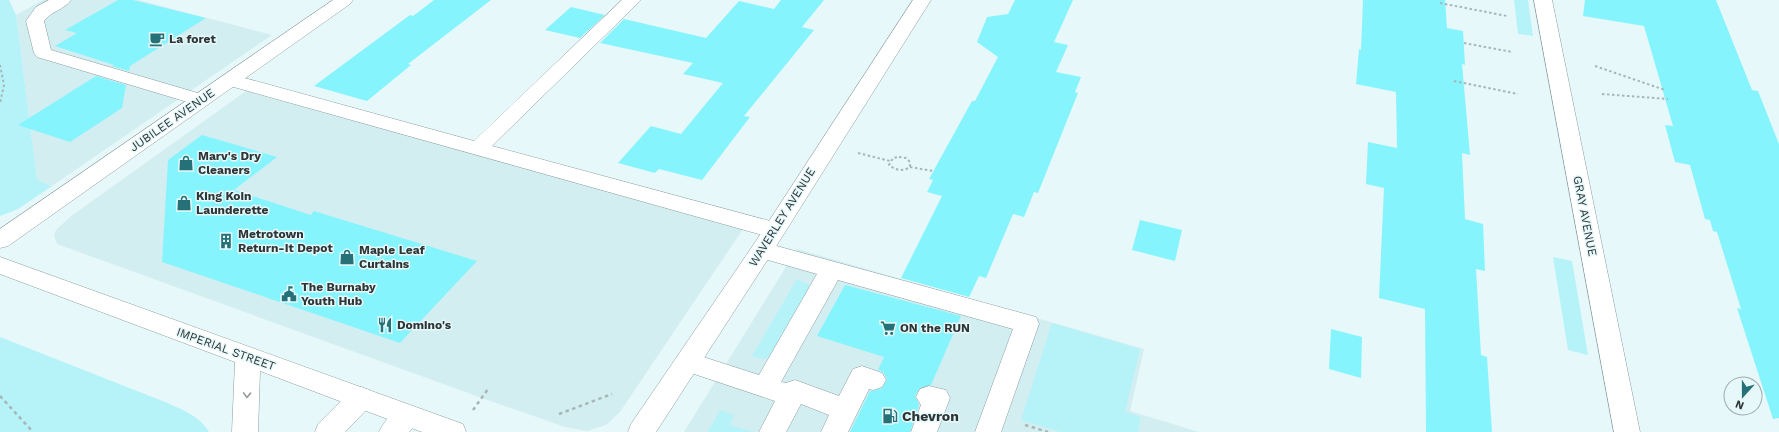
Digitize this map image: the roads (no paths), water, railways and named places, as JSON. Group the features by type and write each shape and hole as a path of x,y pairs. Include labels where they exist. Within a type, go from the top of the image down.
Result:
{"street":[{"path":"62,0 42,11 34,21 43,53 201,100"},
{"name":"JUBILEE AVENUE","path":"0,240 344,0"},
{"path":"478,148 632,0"},
{"name":"WAVERLEY AVENUE","path":"641,432 688,362 922,0"},
{"name":"GRAY AVENUE","path":"1544,0 1627,432"},
{"path":"230,80 478,148 767,240 832,269 1027,324 988,432"},
{"name":"IMPERIAL STREET","path":"0,265 360,398 400,424 453,432"},
{"path":"765,387 832,269"},
{"path":"245,432 248,357"},
{"path":"688,362 792,396"},
{"path":"772,432 795,391 847,414 862,376 873,380"},
{"path":"923,426 937,398 930,397"},
{"path":"328,432 360,398"}],"place":[{"name":"La foret","path":"157,39"},
{"name":"Marv's Dry Cleaners","path":"186,163"},
{"name":"King Koin Launderette","path":"184,203"},
{"name":"Metrotown Return-It Depot","path":"226,241"},
{"name":"Maple Leaf Curtains","path":"347,257"},
{"name":"The Burnaby Youth Hub","path":"289,294"},
{"name":"Domino's","path":"385,325"},
{"name":"ON the RUN","path":"888,328"},
{"name":"Chevron","path":"890,416"}]}
